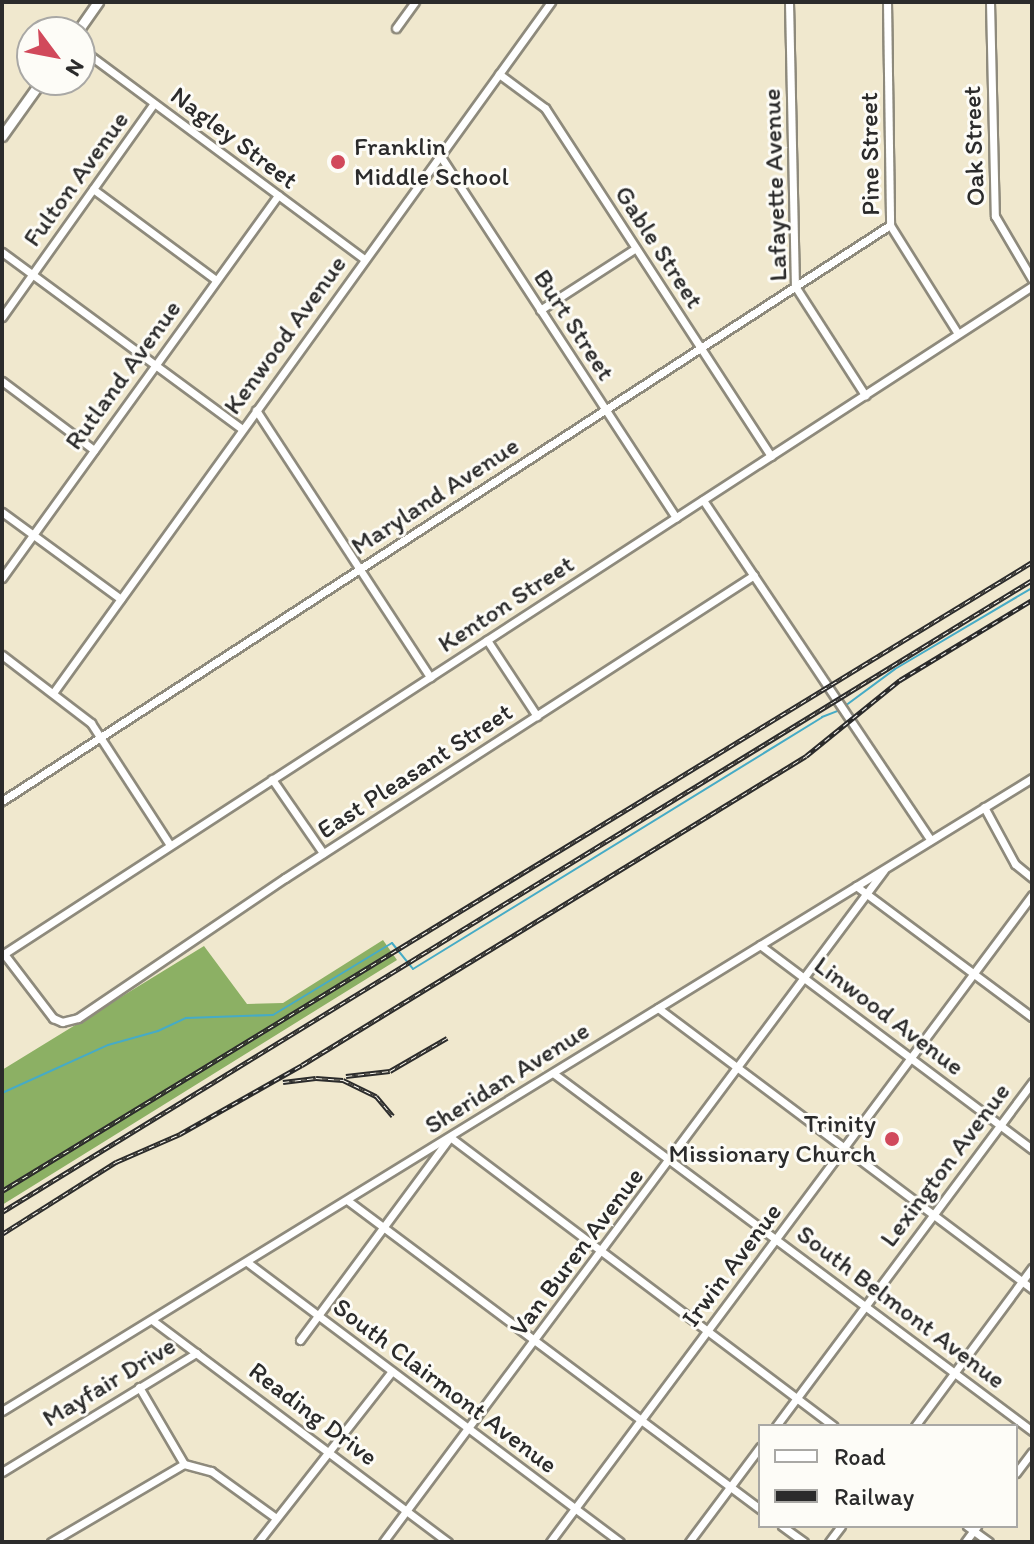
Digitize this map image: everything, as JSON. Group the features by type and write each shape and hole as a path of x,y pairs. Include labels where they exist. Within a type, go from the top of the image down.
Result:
{"street":[{"path":"396,28 415,2"},
{"name":"Kenwood Avenue","path":"53,693 551,2"},
{"name":"Lafayette Avenue","path":"789,2 795,286 865,395"},
{"name":"Pine Street","path":"887,2 890,225 958,334"},
{"name":"Oak Street","path":"990,2 995,216 1032,279"},
{"name":"Nagley Street","path":"96,60 364,259"},
{"name":"Gable Street","path":"499,74 545,108 771,456"},
{"path":"2,136 31,96"},
{"name":"Fulton Avenue","path":"2,317 154,103"},
{"name":"Burt Street","path":"439,154 676,517"},
{"path":"93,189 216,280"},
{"name":"Rutland Avenue","path":"2,578 278,195"},
{"name":"Maryland Avenue","path":"2,801 890,225"},
{"path":"540,310 636,248"},
{"path":"2,252 242,429"},
{"name":"Kenton Street","path":"3,954 1032,286"},
{"path":"2,381 94,450"},
{"path":"256,410 430,677"},
{"path":"703,500 931,840"},
{"path":"2,512 121,599"},
{"name":"East Pleasant Street","path":"3,954 47,1012 58,1021 78,1018 323,853 754,575"},
{"path":"487,640 537,716"},
{"path":"2,655 84,717 170,845"},
{"name":"Sheridan Avenue","path":"2,1411 1032,778"},
{"path":"272,779 323,853"},
{"path":"984,807 1015,864 1032,878"},
{"name":"Van Buren Avenue","path":"383,1542 603,1252 885,868"},
{"path":"856,886 1032,1017"},
{"name":"Irwin Avenue","path":"550,1542 1032,895"},
{"name":"Linwood Avenue","path":"760,945 1032,1149"},
{"path":"658,1008 1032,1289"},
{"name":"South Belmont Avenue","path":"553,1073 1032,1431"},
{"name":"Lexington Avenue","path":"778,1424 1032,1082"},
{"path":"300,1340 450,1137 830,1424"},
{"path":"347,1200 758,1508"},
{"name":"South Clairmont Avenue","path":"247,1262 620,1542"},
{"path":"917,1424 1032,1268"},
{"name":"Reading Drive","path":"152,1320 409,1509 448,1542"},
{"name":"Mayfair Drive","path":"2,1472 196,1353"},
{"path":"258,1542 331,1453 392,1371"},
{"path":"139,1387 184,1464"},
{"path":"689,1542 758,1450"},
{"path":"1018,1470 1032,1452"},
{"path":"51,1542 184,1464 211,1471 276,1518"},
{"path":"785,1528 804,1542"},
{"path":"974,1528 989,1542"}],"green space":[{"path":"383,940 397,960 2,1205 2,1070 204,946 247,1004 283,1003"}],"waterway":[{"path":"845,706 895,669 1032,588"},
{"path":"2,1093 108,1045 158,1031 186,1018 273,1015 392,943 413,969 822,717 840,710"}],"railway":[{"path":"2,1191 1032,562"},
{"path":"2,1212 1032,580"},
{"path":"2,1234 116,1162 180,1134 302,1065 806,756 900,680 1032,600"},
{"path":"346,1076 390,1071 447,1038"},
{"path":"283,1082 316,1078 343,1080 376,1096 393,1116"}],"place":[{"name":"Franklin Middle School","path":"338,162"},
{"name":"Trinity Missionary Church","path":"892,1139"}]}
